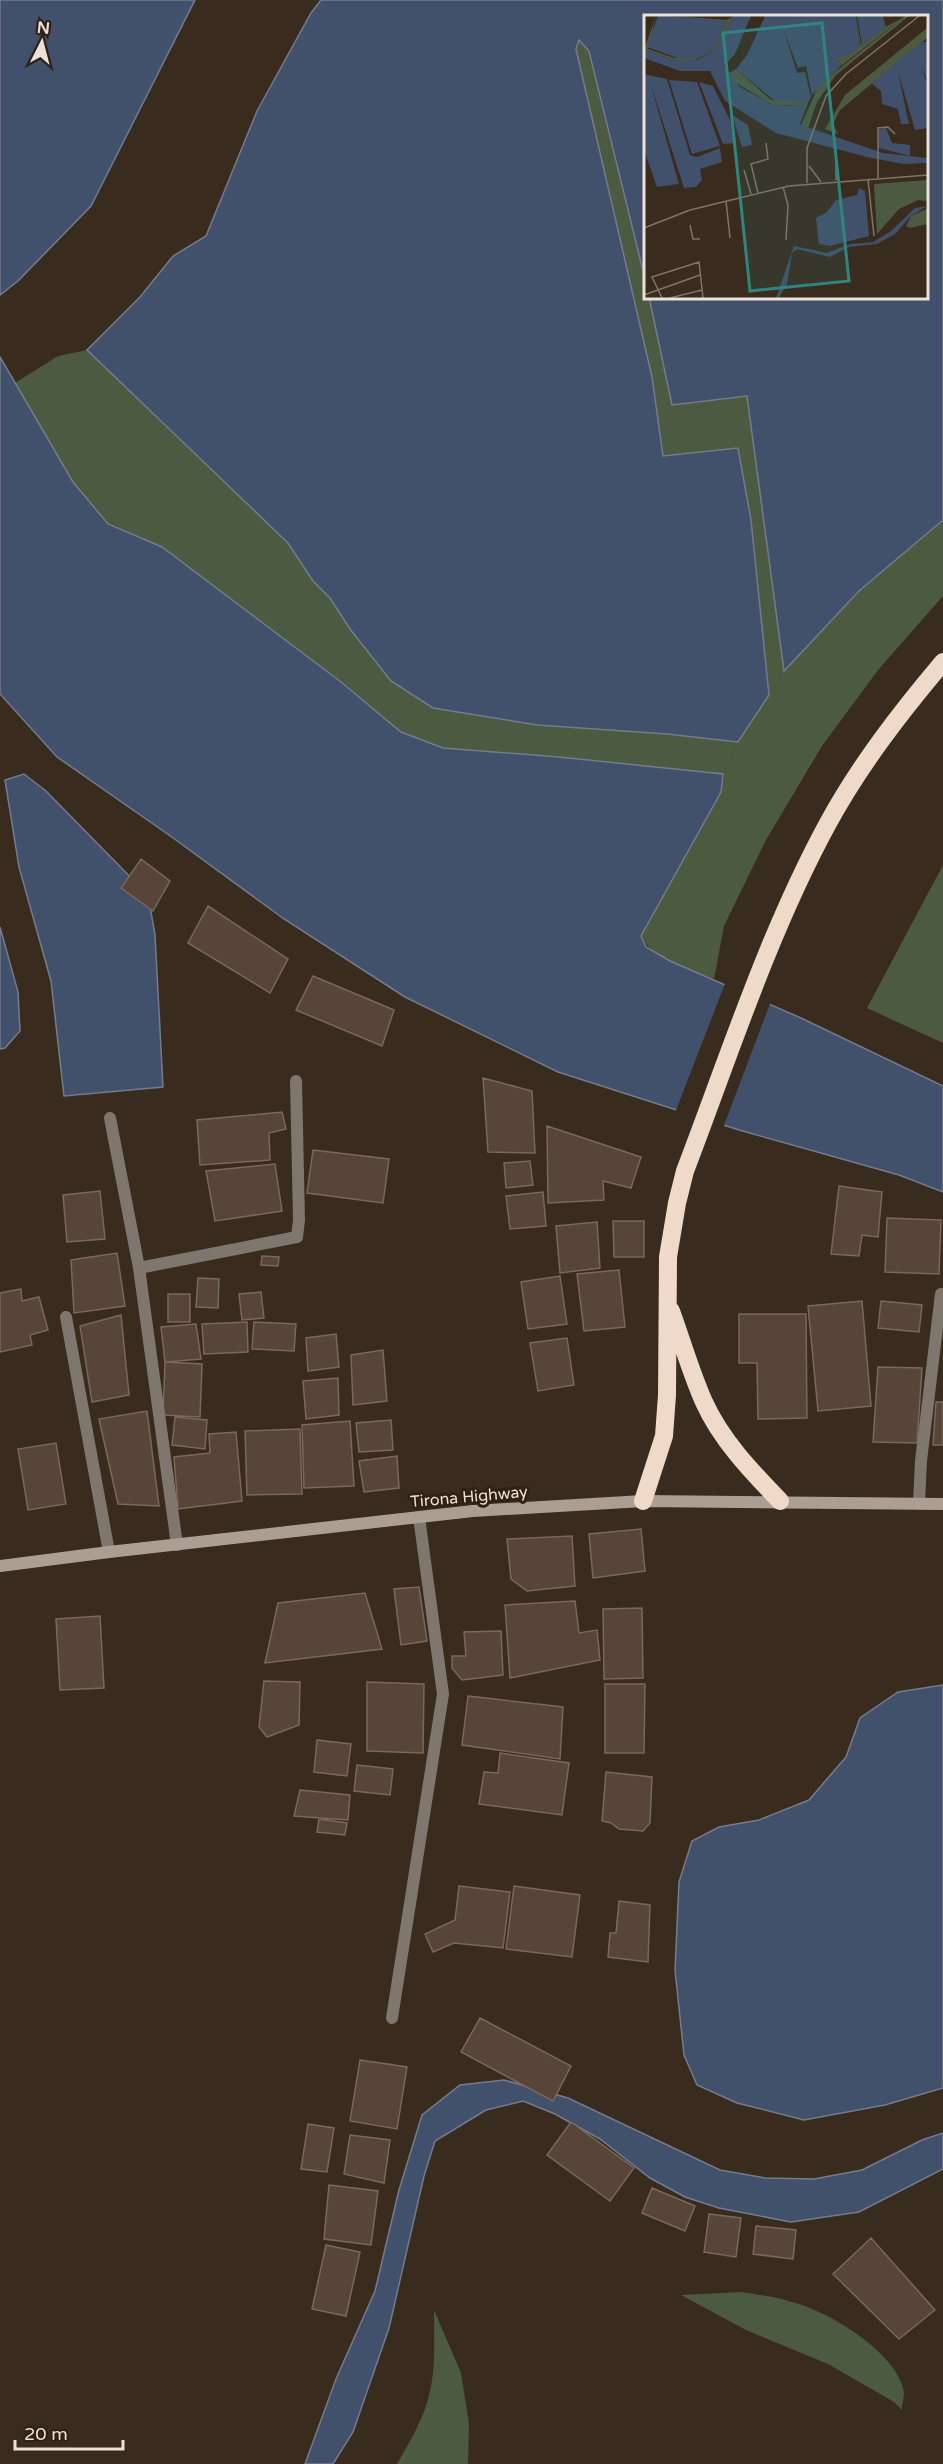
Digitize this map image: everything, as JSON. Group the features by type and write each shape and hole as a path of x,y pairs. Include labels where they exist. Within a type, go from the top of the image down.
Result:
{"highway":[{"path":"643,1501 664,1436 670,1240 685,1171 766,960 805,867 845,794 894,723 943,662"},
{"path":"667,1298 704,1402 713,1420 751,1470 780,1501"}],"main road":[{"name":"Tirona Highway","path":"0,1566 472,1511 643,1501 943,1503"}],"street":[{"path":"139,1268 297,1237 299,1220 297,1081"},
{"path":"110,1118 139,1268 177,1545"},
{"path":"919,1502 921,1461 941,1294"},
{"path":"66,1317 109,1552"},
{"path":"392,2018 443,1694 419,1517"}],"green space":[{"path":"579,40 589,51 644,275 644,298 649,298 672,404 747,396 784,671 769,695 751,520 738,448 663,456 652,377 576,49"},
{"path":"87,350 288,543 313,581 330,598 369,654 537,725 667,734 738,742 723,774 443,748 401,732 341,682 162,547 108,524 73,482 15,383 58,356"},
{"path":"943,520 943,596 878,670 822,746 766,840 724,926 714,979 663,958 646,944 641,936 721,792 723,774 738,742 784,671 859,591"},
{"path":"943,865 943,1043 867,1008"},
{"path":"742,2292 807,2307 824,2314 859,2335 889,2362 899,2377 904,2392 902,2410 894,2402 828,2364 746,2330 681,2295"},
{"path":"434,2310 461,2373 469,2424 468,2464 397,2464 428,2401 434,2361"}],"water":[{"path":"0,0 195,0 91,206 18,281 0,295"},
{"path":"321,0 943,0 943,520 859,591 784,671 747,396 672,405 649,298 928,298 928,15 644,15 644,275 589,51 579,40 576,49 652,377 663,456 738,448 751,520 769,695 738,742 667,734 537,725 433,708 391,681 350,629 330,598 313,581 288,543 87,350 140,297 173,256 206,236 257,111 311,13"},
{"path":"0,357 73,482 108,524 162,547 341,682 401,732 443,748 723,774 721,792 641,936 646,947 670,961 801,1018 943,1086 943,1192 899,1175 739,1130 558,1072 405,997 284,919 57,757 0,694"},
{"path":"24,774 46,791 148,895 155,935 163,1087 64,1096 51,981 19,867 5,780"},
{"path":"0,927 18,992 20,1031 5,1048 0,1049"},
{"path":"943,1685 943,2088 885,2105 804,2120 737,2103 697,2085 684,2055 675,1970 679,1882 692,1841 719,1827 759,1820 809,1800 846,1757 860,1718 898,1692"},
{"path":"504,2080 568,2098 720,2170 765,2178 814,2179 862,2170 922,2140 943,2133 943,2169 859,2212 791,2222 719,2208 685,2197 650,2178 600,2139 555,2114 523,2101 486,2110 435,2141 424,2176 389,2328 353,2432 333,2464 305,2464 336,2379 375,2291 399,2190 422,2115 460,2085"}],"pier":[{"path":"726,981 771,1001 723,1128 675,1113"}],"building":[{"path":"141,859 170,881 153,911 121,888"},
{"path":"208,906 288,959 270,993 188,943"},
{"path":"313,976 394,1010 382,1046 296,1010"},
{"path":"483,1078 532,1091 535,1153 488,1152"},
{"path":"282,1112 286,1129 269,1133 270,1160 200,1165 197,1120"},
{"path":"547,1126 641,1157 631,1188 603,1181 604,1200 548,1203"},
{"path":"313,1150 389,1159 383,1203 307,1193"},
{"path":"530,1161 533,1185 506,1188 504,1163"},
{"path":"275,1164 282,1211 215,1221 206,1171"},
{"path":"839,1186 882,1192 878,1237 862,1235 859,1256 831,1254"},
{"path":"100,1191 105,1239 67,1242 63,1195"},
{"path":"543,1192 546,1226 510,1229 506,1196"},
{"path":"887,1218 941,1220 939,1274 885,1272"},
{"path":"613,1221 644,1221 644,1257 614,1257"},
{"path":"597,1222 600,1268 560,1273 556,1226"},
{"path":"117,1253 125,1306 74,1313 71,1260"},
{"path":"262,1256 279,1257 278,1266 261,1265"},
{"path":"619,1270 625,1327 584,1331 577,1274"},
{"path":"560,1276 567,1324 528,1329 521,1282"},
{"path":"198,1278 219,1279 218,1308 196,1307"},
{"path":"21,1289 22,1301 39,1297 48,1330 30,1335 32,1345 0,1352 0,1293"},
{"path":"261,1292 264,1318 242,1320 239,1294"},
{"path":"168,1294 190,1294 190,1322 168,1322"},
{"path":"862,1301 871,1406 818,1411 808,1306"},
{"path":"881,1301 922,1305 919,1332 878,1328"},
{"path":"739,1314 806,1314 807,1418 758,1419 757,1363 739,1363"},
{"path":"121,1315 129,1395 92,1402 80,1326"},
{"path":"247,1322 248,1352 204,1354 202,1324"},
{"path":"254,1322 296,1324 294,1351 252,1349"},
{"path":"196,1324 201,1359 165,1362 161,1327"},
{"path":"336,1334 339,1367 308,1371 306,1338"},
{"path":"567,1338 574,1385 538,1391 530,1343"},
{"path":"383,1350 387,1401 353,1405 351,1355"},
{"path":"165,1362 202,1364 200,1417 163,1415"},
{"path":"878,1367 922,1368 917,1443 873,1442"},
{"path":"338,1378 339,1415 306,1419 303,1381"},
{"path":"936,1402 943,1402 943,1445 933,1445"},
{"path":"147,1411 159,1506 118,1504 99,1419"},
{"path":"175,1417 207,1420 205,1449 172,1445"},
{"path":"391,1420 393,1450 359,1452 356,1423"},
{"path":"350,1421 354,1486 304,1488 302,1425"},
{"path":"300,1429 302,1494 247,1495 245,1431"},
{"path":"236,1432 242,1501 178,1509 174,1457 210,1453 209,1434"},
{"path":"56,1443 66,1504 28,1510 18,1449"},
{"path":"397,1456 399,1488 364,1492 359,1461"},
{"path":"641,1529 645,1571 593,1578 589,1534"},
{"path":"572,1536 575,1586 527,1591 511,1579 507,1539"},
{"path":"419,1587 427,1641 401,1645 394,1589"},
{"path":"365,1593 382,1649 265,1663 278,1603"},
{"path":"575,1601 579,1633 597,1630 600,1660 510,1678 505,1605"},
{"path":"642,1608 643,1678 604,1679 603,1609"},
{"path":"100,1616 104,1688 60,1690 56,1619"},
{"path":"501,1631 503,1675 462,1680 452,1668 452,1656 466,1656 464,1632"},
{"path":"264,1681 300,1682 299,1725 267,1737 259,1727"},
{"path":"367,1682 424,1684 423,1753 367,1751"},
{"path":"605,1684 645,1684 644,1753 605,1753"},
{"path":"468,1696 563,1707 560,1759 462,1745"},
{"path":"317,1740 351,1744 347,1776 314,1772"},
{"path":"500,1753 569,1763 562,1815 479,1804 484,1772 498,1773"},
{"path":"357,1765 393,1769 390,1795 354,1791"},
{"path":"606,1772 652,1777 650,1823 643,1831 619,1829 611,1823 602,1821"},
{"path":"300,1790 350,1795 348,1820 294,1816"},
{"path":"319,1819 347,1823 345,1835 317,1832"},
{"path":"459,1886 510,1892 503,1948 454,1943 433,1952 425,1934 455,1920"},
{"path":"514,1886 580,1895 572,1957 506,1949"},
{"path":"619,1901 650,1905 648,1962 608,1957 610,1933 616,1933"},
{"path":"480,2018 571,2066 553,2101 461,2052"},
{"path":"360,2060 407,2067 397,2129 350,2121"},
{"path":"571,2122 634,2168 610,2201 547,2155"},
{"path":"308,2124 334,2128 327,2172 301,2169"},
{"path":"350,2135 390,2140 384,2183 344,2174"},
{"path":"329,2185 378,2191 371,2245 324,2239"},
{"path":"652,2188 695,2206 685,2231 642,2213"},
{"path":"709,2214 741,2218 736,2257 704,2252"},
{"path":"756,2226 796,2230 793,2259 753,2254"},
{"path":"871,2238 935,2310 899,2339 833,2274"},
{"path":"326,2245 360,2252 346,2316 312,2309"}]}
